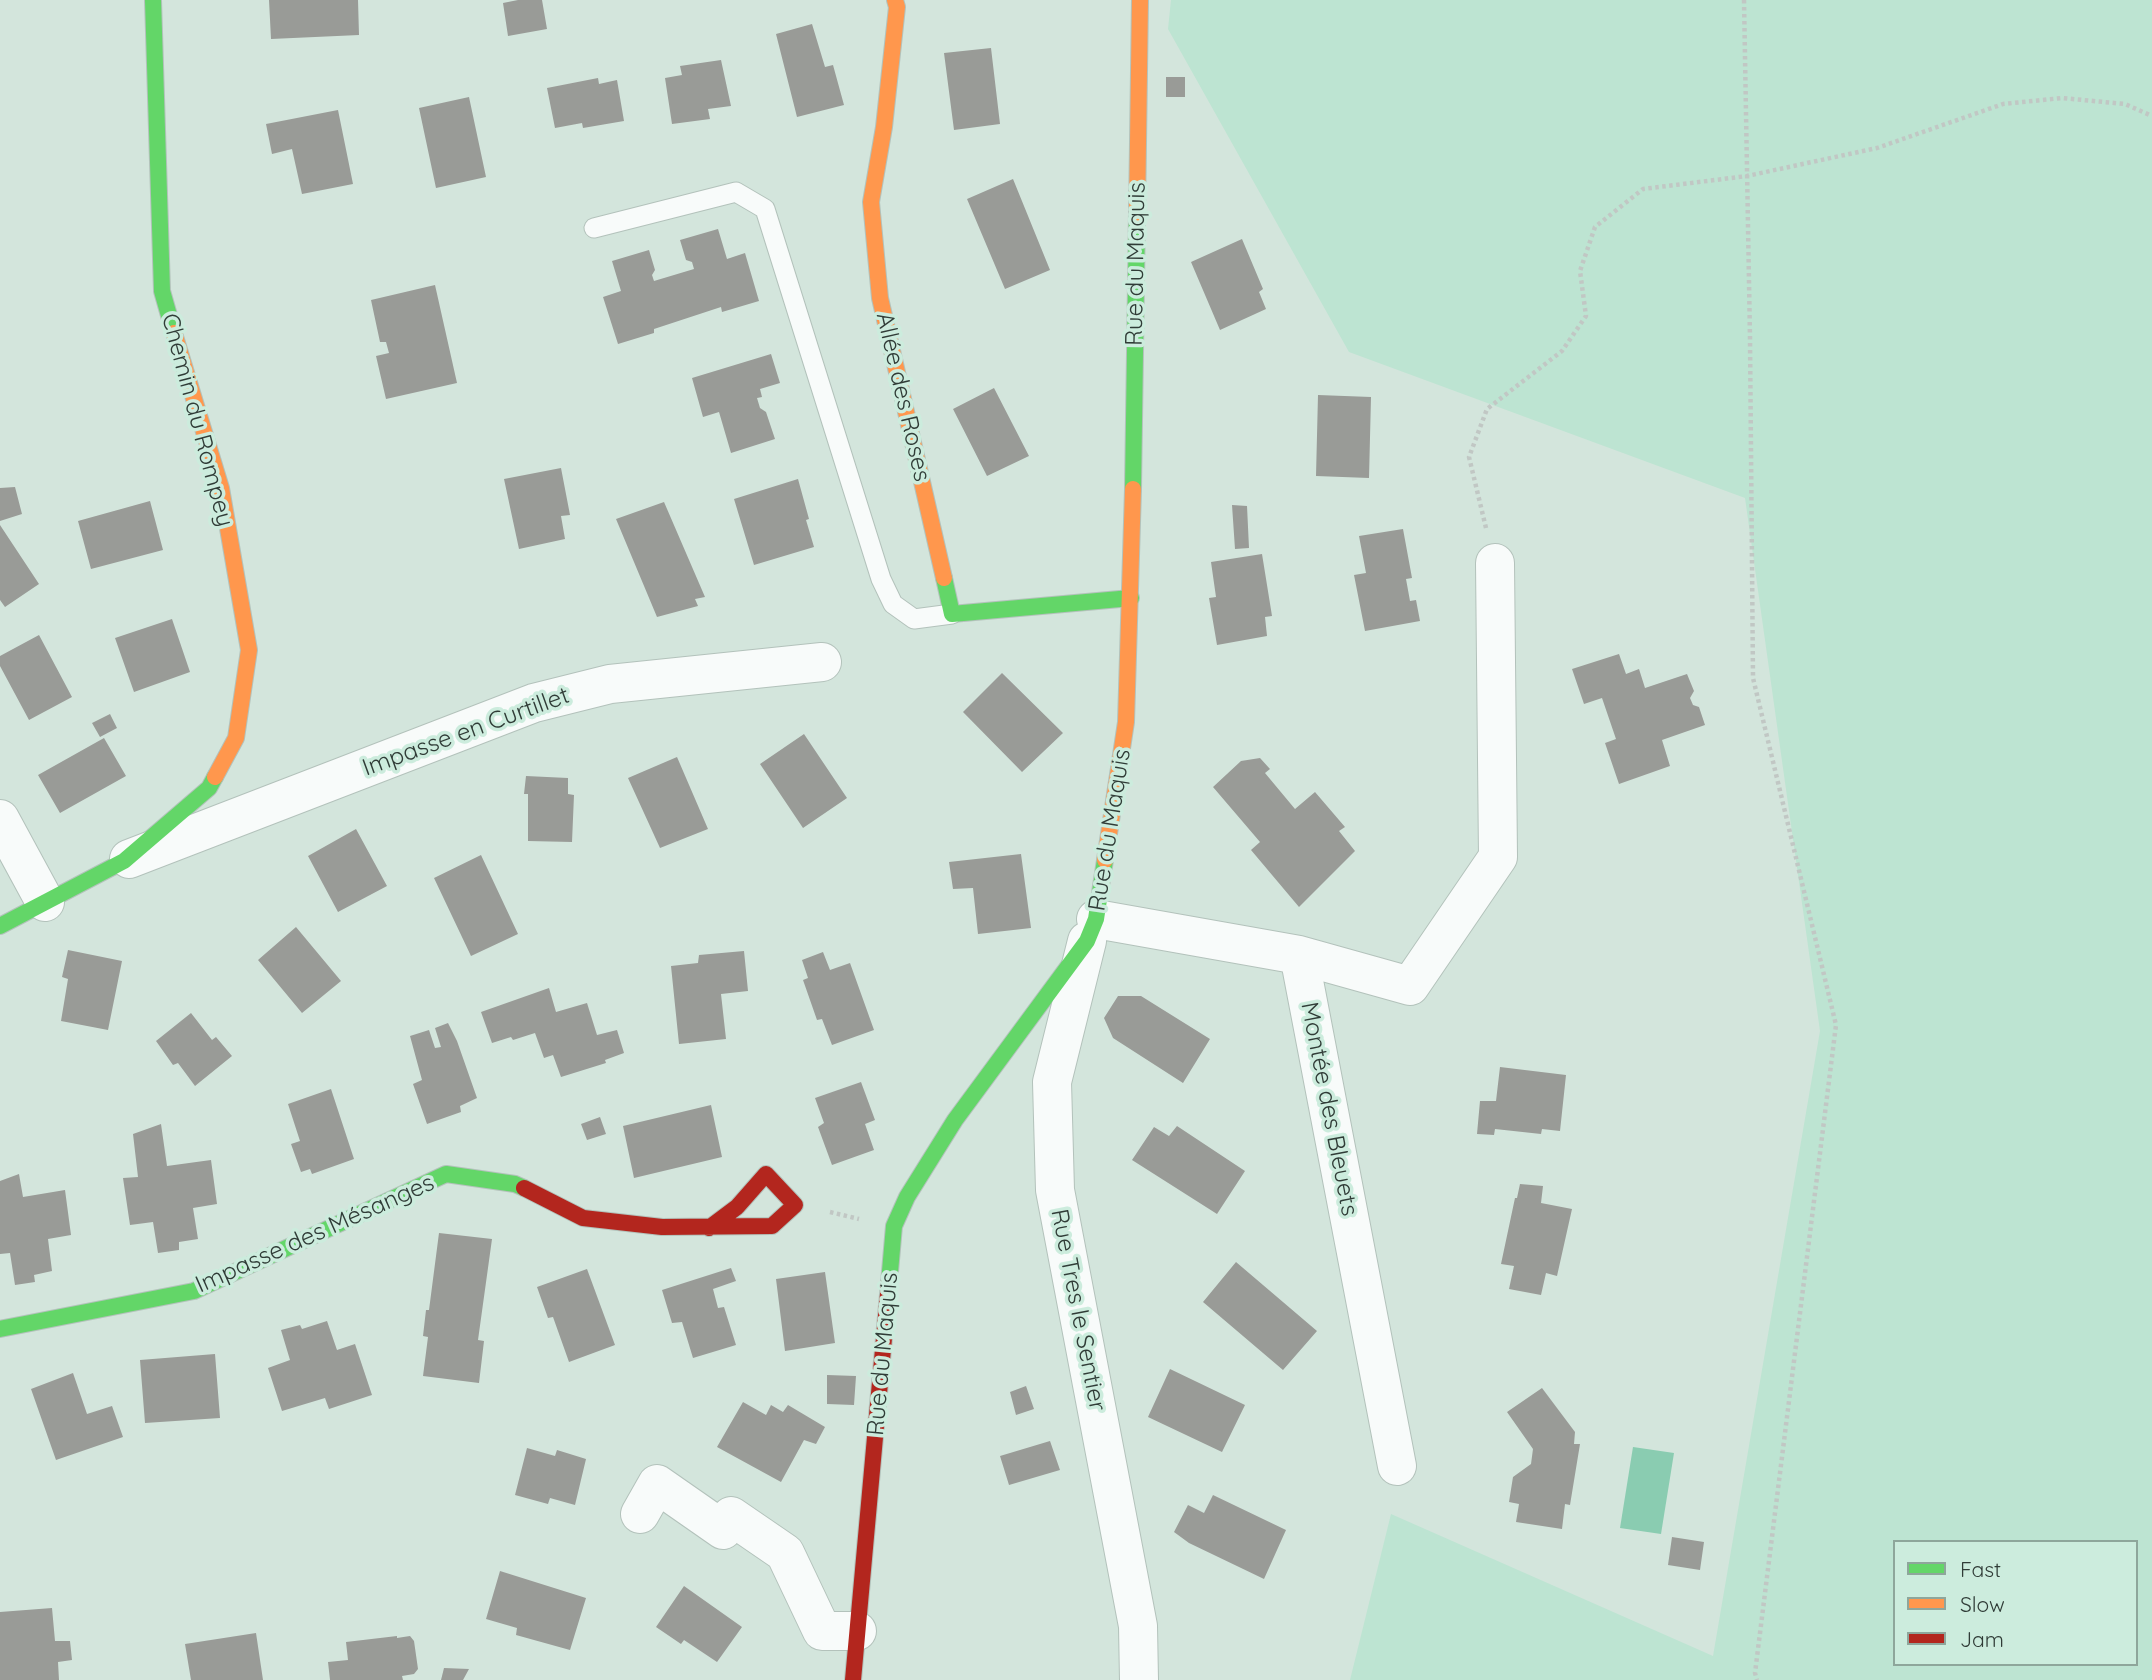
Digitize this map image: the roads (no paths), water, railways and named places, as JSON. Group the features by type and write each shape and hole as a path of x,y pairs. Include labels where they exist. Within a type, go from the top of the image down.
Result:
{"street":[{"name":"Chemin du Rompey","path":"0,926 124,861 209,788 236,738 249,650 221,488 162,291 153,0"},
{"name":"Allée des Roses","path":"895,0 897,7 884,127 871,202 880,298 952,614"},
{"name":"Rue du Maquis","path":"853,1680 894,1226 907,1197 955,1120 1092,930 1126,722 1131,598 1140,0"},
{"path":"1092,930 1299,954 1410,986 1498,857 1495,563"},
{"path":"952,614 1131,598"},
{"name":"Impasse en Curtillet","path":"124,861 534,703 610,684 822,662"},
{"path":"0,818 45,902"},
{"name":"Rue Tres le Sentier","path":"1092,930 1052,1082 1055,1190 1138,1626 1139,1680"},
{"name":"Montée des Bleuets","path":"1299,954 1397,1466"},
{"name":"Impasse des Mésanges","path":"0,1329 194,1291 446,1174 515,1184 583,1218 662,1227 709,1228 772,1227 795,1205 766,1174 737,1207 709,1228"},
{"path":"640,1514 657,1484 723,1530 731,1516 785,1553 822,1631 857,1631"}],"lane":[{"path":"594,228 736,192 765,209 881,579 893,604 914,619 952,614"}]}
